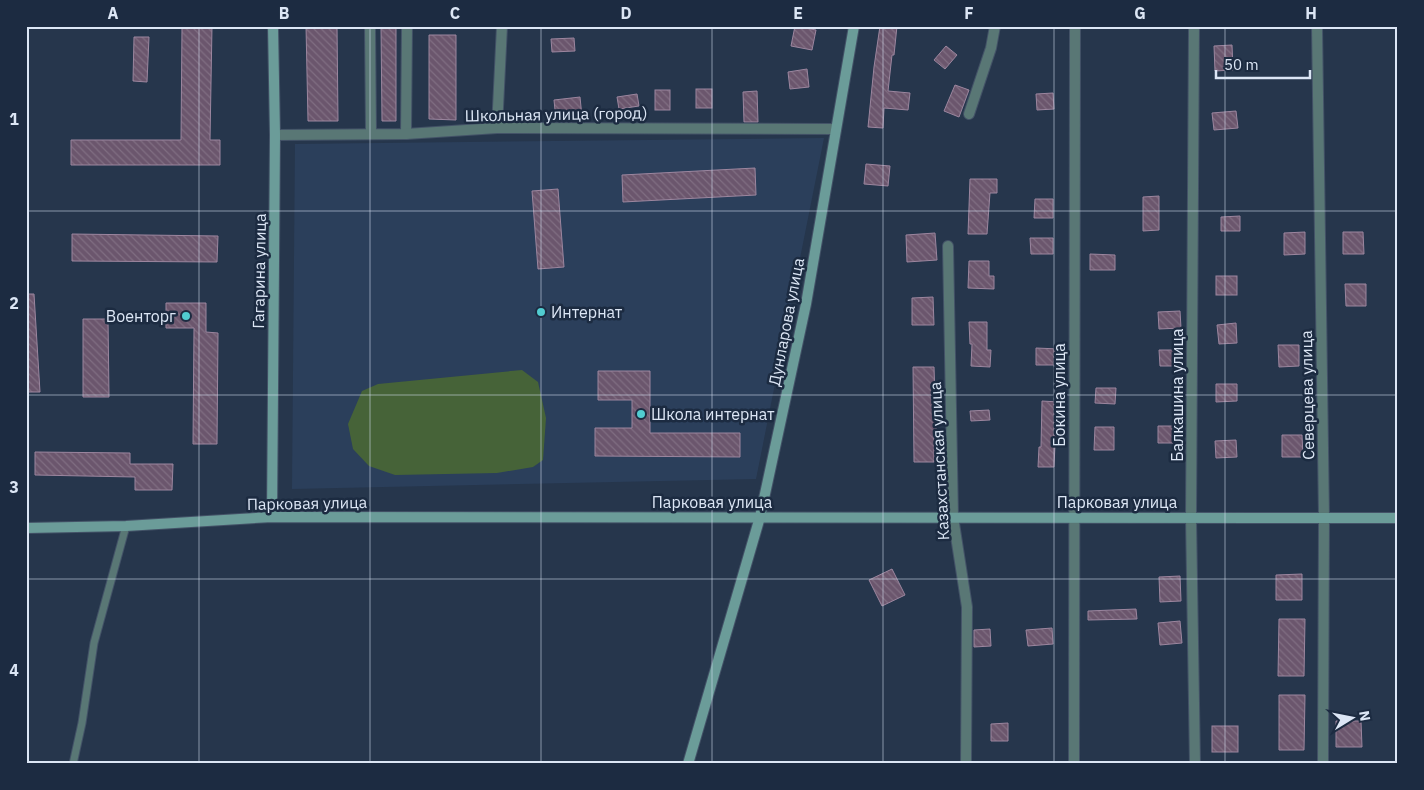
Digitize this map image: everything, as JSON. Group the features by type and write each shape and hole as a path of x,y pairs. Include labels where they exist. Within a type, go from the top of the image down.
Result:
{"street":[{"name":"Гагарина улица","path":"272,517 275,136 273,26"},
{"path":"370,26 371,134"},
{"path":"406,134 407,26"},
{"path":"497,128 502,26"},
{"name":"Дунларова улица","path":"688,764 760,517 806,304 854,26"},
{"path":"969,114 991,48 995,26"},
{"name":"Бокина улица","path":"1074,764 1075,26"},
{"name":"Балкашина улица","path":"1194,26 1191,518 1195,764"},
{"name":"Северцева улица","path":"1316,26 1324,518 1323,764"},
{"name":"Школьная улица (город)","path":"275,136 406,134 497,128 836,129"},
{"name":"Казахстанская улица","path":"948,246 953,517 968,607 966,764"},
{"name":"Парковая улица","path":"26,528 126,526 272,517 1398,518"}],"lane":[{"path":"73,764 82,723 94,643 126,526"}],"shaded area":[{"name":"Интернат","path":"824,138 756,479 292,489 295,144"}],"green space":[{"path":"522,370 538,382 546,418 543,460 533,467 497,473 395,475 369,466 353,449 348,424 362,391 378,384"}],"building":[{"path":"182,26 212,26 210,140 220,140 220,165 71,165 71,140 181,140"},
{"path":"306,26 337,26 338,121 308,121"},
{"path":"381,26 396,26 396,121 382,121"},
{"path":"795,26 816,30 812,50 791,46"},
{"path":"880,26 897,26 888,91 910,93 908,110 884,108 883,128 868,127"},
{"path":"429,35 456,35 456,120 429,119"},
{"path":"134,37 149,37 147,82 133,81"},
{"path":"574,38 575,51 552,52 551,39"},
{"path":"1232,45 1233,70 1215,71 1214,46"},
{"path":"946,46 957,55 945,69 934,60"},
{"path":"807,69 809,87 790,89 788,72"},
{"path":"955,85 969,90 959,117 944,111"},
{"path":"696,89 712,89 712,108 696,108"},
{"path":"655,90 670,90 670,110 655,110"},
{"path":"757,91 758,122 744,122 743,92"},
{"path":"1053,93 1054,109 1037,110 1036,94"},
{"path":"637,94 639,106 619,109 617,97"},
{"path":"580,97 582,117 556,120 554,100"},
{"path":"1236,111 1238,128 1214,130 1212,113"},
{"path":"866,164 890,166 888,186 864,184"},
{"path":"755,168 756,195 623,202 622,175"},
{"path":"970,179 997,179 997,193 990,193 987,234 968,234"},
{"path":"558,189 564,267 538,269 532,191"},
{"path":"1159,196 1159,230 1143,231 1143,197"},
{"path":"1035,199 1053,199 1053,218 1034,218"},
{"path":"1240,216 1240,231 1221,231 1221,217"},
{"path":"1305,232 1305,254 1284,255 1284,233"},
{"path":"1343,232 1363,232 1364,254 1343,254"},
{"path":"935,233 937,260 907,262 906,235"},
{"path":"72,234 218,236 217,262 72,261"},
{"path":"1030,238 1053,238 1053,254 1031,254"},
{"path":"1090,254 1115,255 1115,270 1090,270"},
{"path":"969,261 989,261 989,276 994,276 994,289 968,288"},
{"path":"1216,276 1237,276 1237,295 1216,295"},
{"path":"1345,284 1366,284 1366,306 1346,306"},
{"path":"26,294 34,294 40,392 26,392"},
{"path":"933,297 934,325 912,325 912,298"},
{"path":"166,303 206,303 206,332 218,333 217,444 193,444 194,328 166,328"},
{"path":"1180,311 1181,328 1159,329 1158,312"},
{"path":"83,319 108,319 109,397 83,397"},
{"path":"969,322 987,322 987,350 991,350 990,367 971,366 972,344 970,344"},
{"path":"1236,323 1237,343 1219,344 1217,325"},
{"path":"1278,345 1299,345 1299,366 1279,367"},
{"path":"1036,348 1059,349 1058,365 1036,365"},
{"path":"1159,350 1178,350 1178,366 1160,366"},
{"path":"913,367 934,367 936,429 934,429 934,462 914,462"},
{"name":"Школа интернат","path":"598,371 650,371 650,433 740,433 740,457 595,456 595,428 632,428 632,400 598,400"},
{"path":"1216,384 1237,384 1237,401 1216,402"},
{"path":"1096,388 1116,388 1115,404 1095,403"},
{"path":"1042,401 1059,402 1054,467 1038,467 1039,447 1041,447"},
{"path":"989,410 990,420 971,421 970,411"},
{"path":"1158,426 1178,426 1177,443 1158,443"},
{"path":"1095,427 1114,427 1114,450 1094,450"},
{"path":"1282,435 1302,435 1303,457 1282,457"},
{"path":"1236,440 1237,457 1216,458 1215,441"},
{"path":"35,452 130,453 130,464 173,464 172,490 135,490 135,477 35,475"},
{"path":"892,569 905,595 882,606 869,580"},
{"path":"1302,574 1302,600 1276,600 1276,575"},
{"path":"1180,576 1181,601 1160,602 1159,577"},
{"path":"1136,609 1137,619 1088,620 1088,611"},
{"path":"1279,619 1305,619 1304,676 1278,676"},
{"path":"1180,621 1182,643 1160,645 1158,623"},
{"path":"1052,628 1053,644 1028,646 1026,630"},
{"path":"990,629 991,646 974,647 974,630"},
{"path":"1279,695 1305,695 1304,750 1279,750"},
{"path":"1336,721 1361,721 1362,747 1336,747"},
{"path":"1008,723 1008,741 991,741 991,724"},
{"path":"1212,726 1238,726 1238,752 1212,752"}],"place":[{"name":"Интернат","path":"541,312"},
{"name":"Военторг","path":"186,316"},
{"name":"Школа интернат","path":"641,414"}]}
